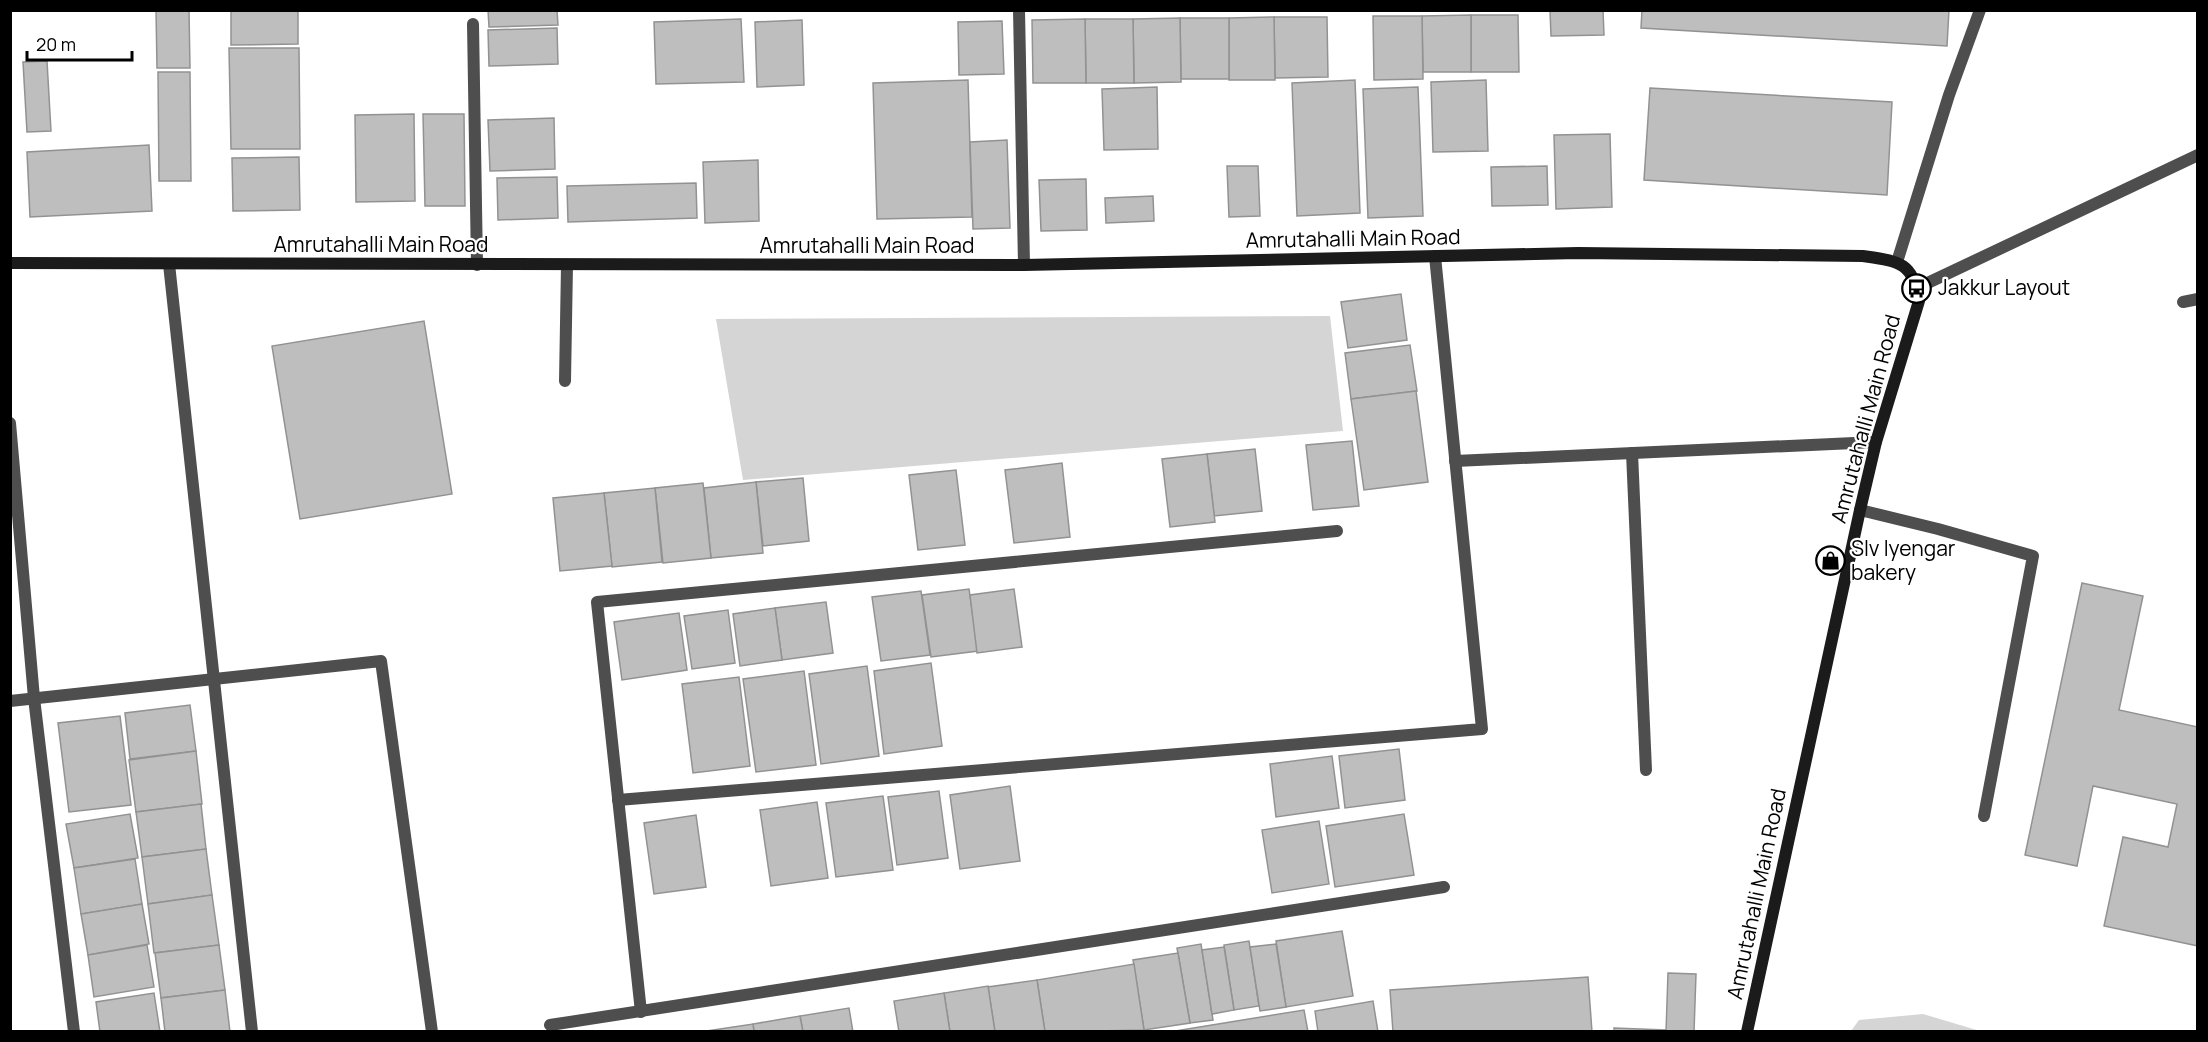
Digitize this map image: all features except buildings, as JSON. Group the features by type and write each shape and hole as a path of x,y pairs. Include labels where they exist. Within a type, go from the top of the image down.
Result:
{"street":[{"path":"1019,10 1024,265"},
{"path":"1980,10 1949,95 1897,262 1908,270 1917,288 2198,155"},
{"path":"473,24 477,265"},
{"name":"Amrutahalli Main Road","path":"10,263 1024,265 1651,253 1863,256 1897,262"},
{"path":"618,800 1482,729 1435,256"},
{"path":"169,264 252,1032"},
{"path":"565,381 567,265"},
{"name":"Amrutahalli Main Road","path":"1747,1032 1860,510 1876,442 1912,329 1919,301 1917,288"},
{"path":"2183,302 2198,299"},
{"path":"10,423 34,698 74,1032"},
{"path":"1455,461 1876,442"},
{"path":"1632,453 1646,770"},
{"path":"1860,510 2033,556 1984,816"},
{"path":"641,1012 597,602 1337,531"},
{"path":"10,701 381,661 432,1032"},
{"path":"550,1025 1444,888"}],"shaded area":[{"path":"1330,316 1343,431 743,480 716,319"},
{"path":"1923,1014 1980,1031 1851,1031 1859,1020"}],"place":[{"name":"Jakkur Layout","path":"1917,288"},
{"name":"Slv Iyengar bakery","path":"1830,561"}]}
